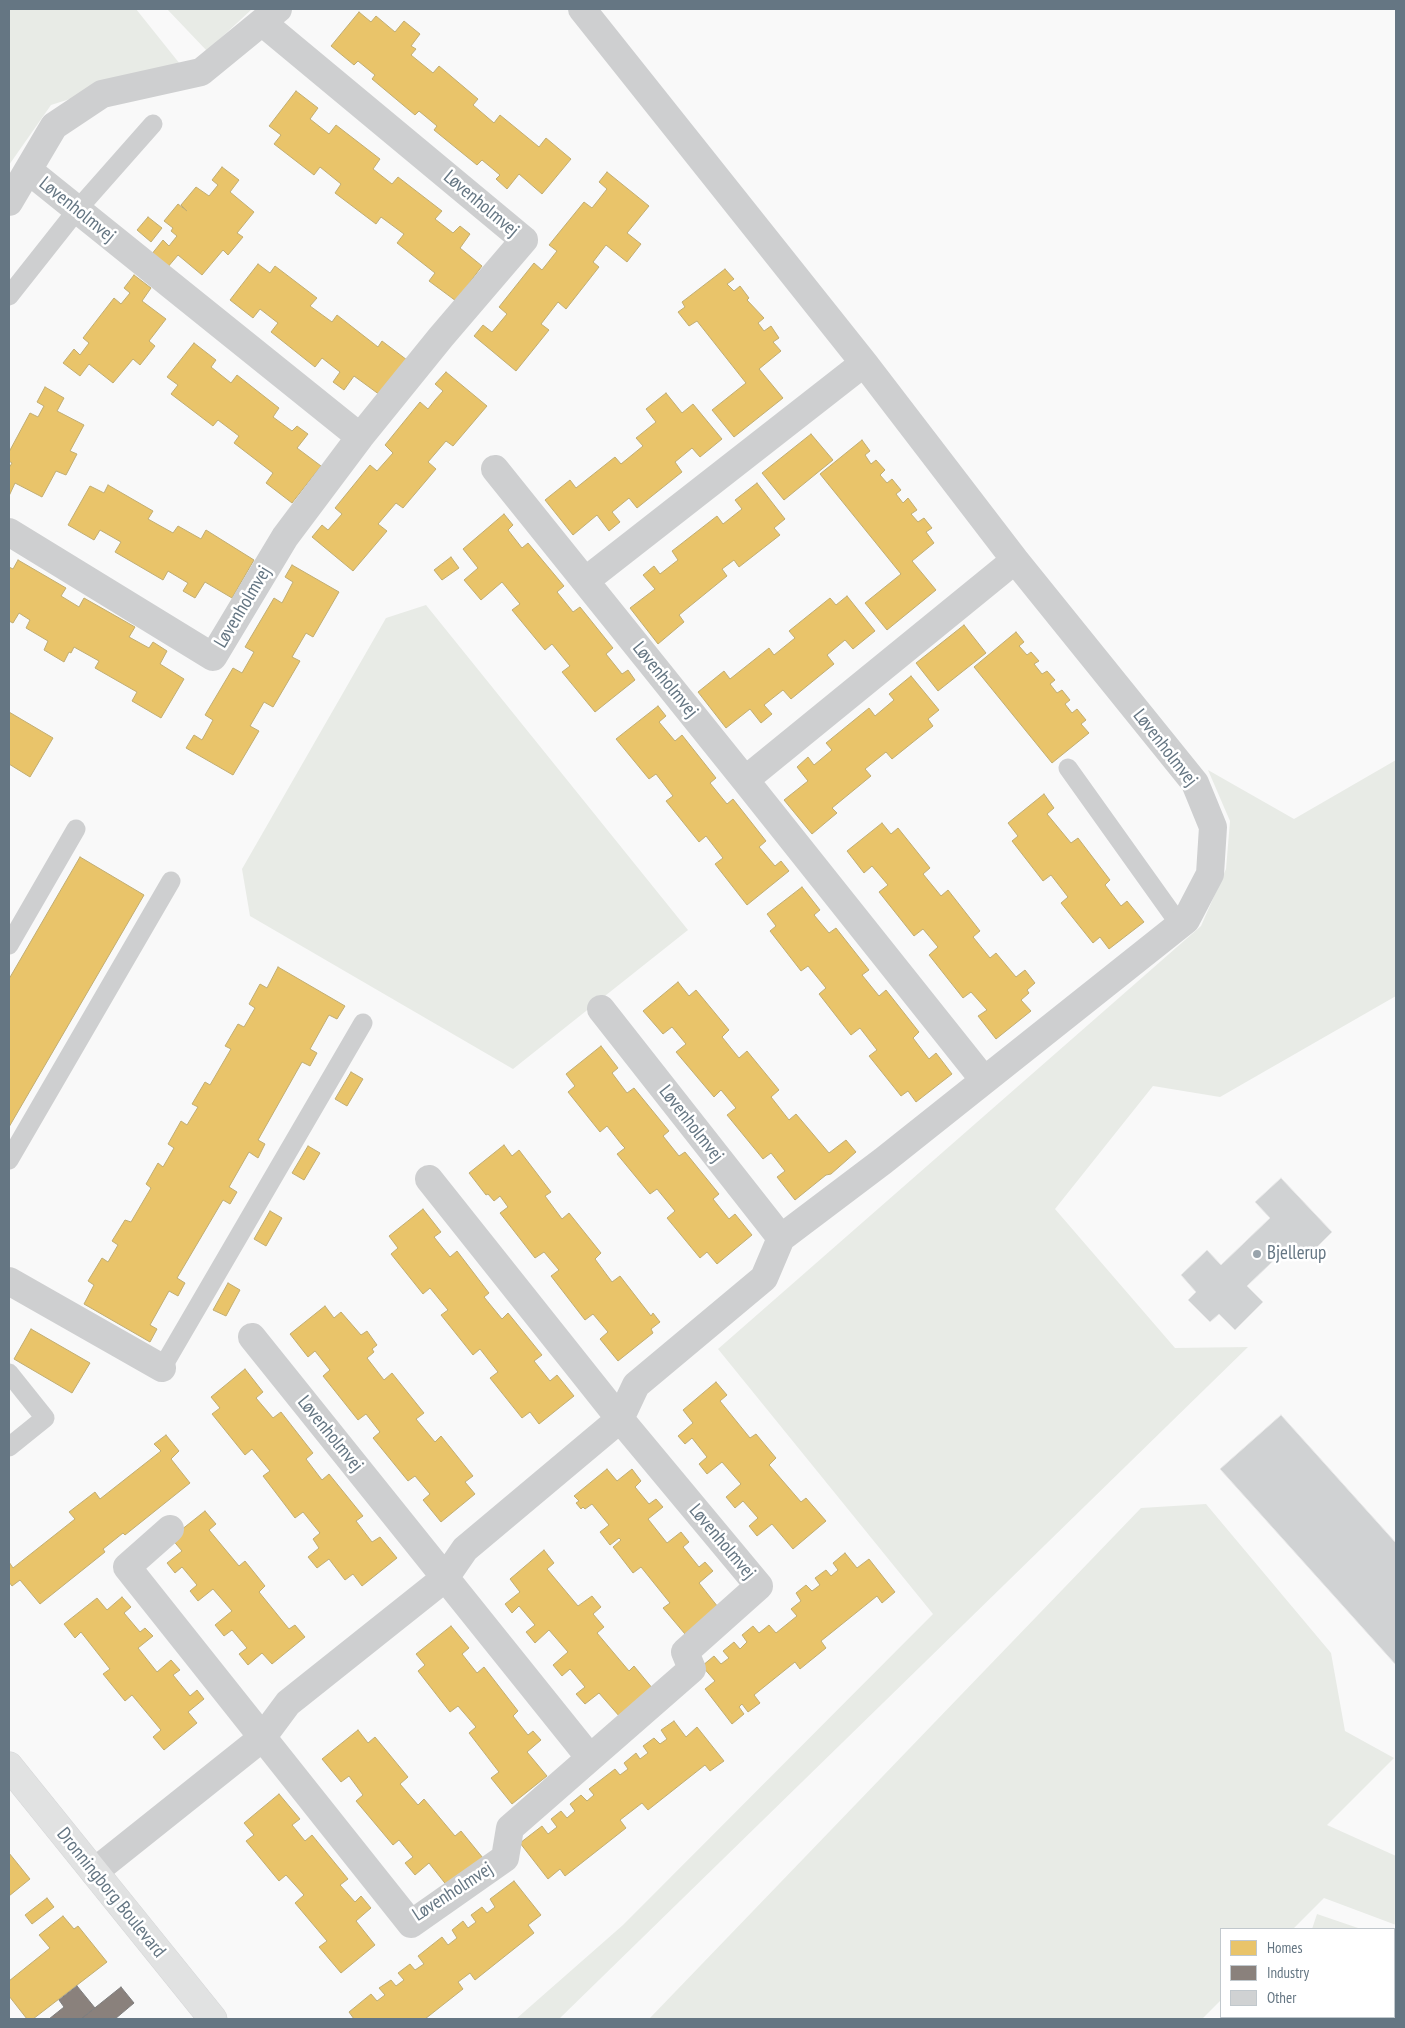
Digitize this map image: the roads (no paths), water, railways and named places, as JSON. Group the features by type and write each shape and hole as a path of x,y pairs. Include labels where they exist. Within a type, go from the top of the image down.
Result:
{"street":[{"name":"Løvenholmvej","path":"94,1872 262,1738 288,1704 445,1578 465,1549 620,1418 636,1385 764,1278 781,1238 883,1161 1186,920 1210,874 1213,827 1196,783 1015,560 864,363 582,9"},
{"name":"Løvenholmvej","path":"9,202 54,126 102,94 201,72 271,16 524,240 441,336 360,437 285,537 213,657 9,532"},
{"name":"Løvenholmvej","path":"28,170 360,437"},
{"path":"585,581 864,363"},
{"name":"Løvenholmvej","path":"495,469 984,1080"},
{"path":"745,780 1015,560"},
{"name":"Løvenholmvej","path":"601,1009 781,1238"},
{"name":"Løvenholmvej","path":"170,1529 126,1567 411,1924 505,1858 510,1828 692,1670 685,1652 758,1586 620,1418 429,1179"},
{"path":"10,1285 162,1368"},
{"name":"Løvenholmvej","path":"252,1337 590,1758"},
{"name":"Dronningborg Boulevard","path":"9,1766 213,2019"}],"lane":[{"path":"9,296 77,210 153,124"},
{"path":"1068,768 1180,925"},
{"path":"9,945 76,829"},
{"path":"9,1160 171,881"},
{"path":"162,1368 362,1023"},
{"path":"9,1373 45,1418 9,1447"}],"place":[{"name":"Bjellerup","path":"1257,1254"}]}
